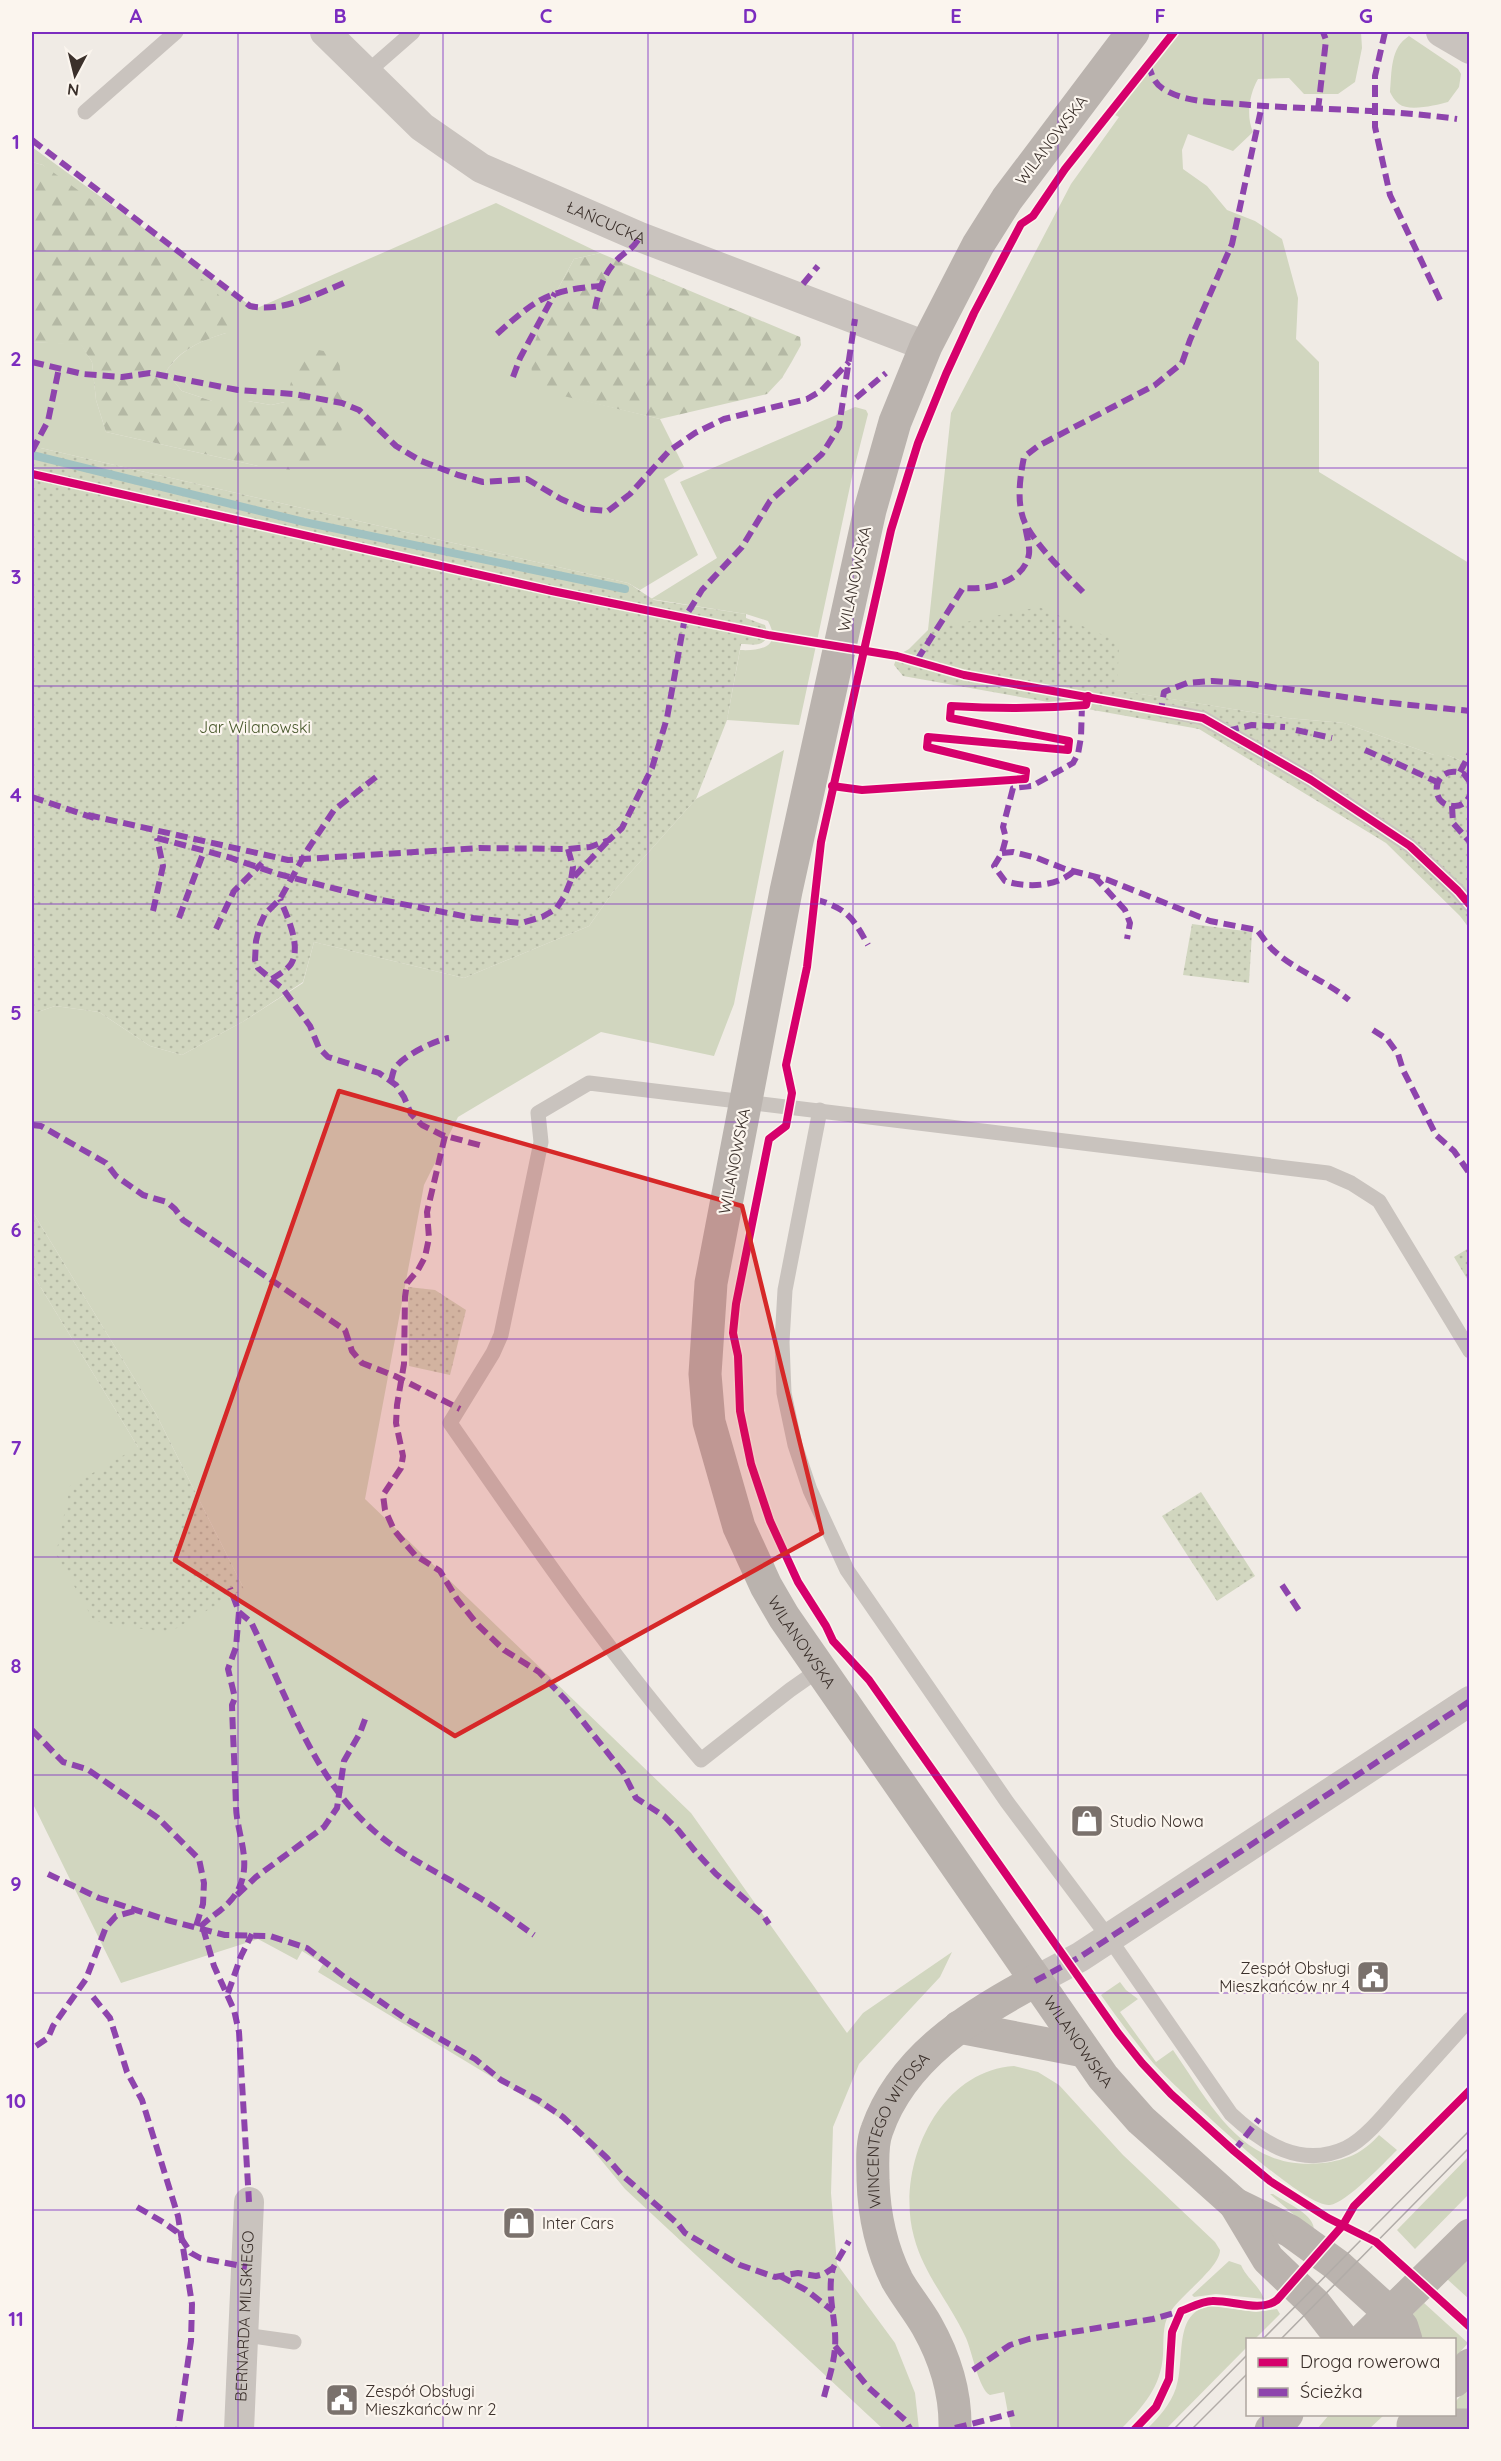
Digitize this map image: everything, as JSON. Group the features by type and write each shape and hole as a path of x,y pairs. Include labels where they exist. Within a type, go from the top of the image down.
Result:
{"street":[{"name":"ŁAŃCUCKA","path":"324,32 422,127 482,168 640,237 926,346"},
{"path":"1441,32 1470,49"},
{"name":"WILANOWSKA","path":"1127,34 1007,199 978,245 926,346 895,422 870,510 789,879 711,1283 705,1374 710,1422 744,1536 770,1593 820,1669 1103,2077 1141,2120 1235,2204 1290,2230 1320,2251 1399,2327"},
{"path":"1035,1981 1109,1938 1470,1701"},
{"name":"WINCENTEGO WITOSA","path":"955,2430 954,2396 945,2363 927,2327 899,2283 883,2250 874,2200 873,2156 876,2132 891,2099 912,2069 932,2049 986,2007 1035,1981"},
{"path":"959,2027 1084,2051"},
{"name":"BERNARDA MILSKIEGO","path":"239,2430 245,2336 249,2202"},
{"name":"WILANOWSKA","path":"1235,2204 1268,2259 1311,2300 1341,2338"},
{"path":"1369,2338 1399,2327 1470,2235"},
{"path":"1456,2380 1470,2365"},
{"path":"1271,2430 1286,2416"},
{"path":"1414,2421 1470,2425"}],"lane":[{"path":"85,112 176,32"},
{"path":"365,74 413,32"},
{"path":"1161,710 1203,718 1311,780 1410,846 1470,905"},
{"path":"820,1669 701,1760 651,1703 560,1580 450,1423 493,1353 501,1335 542,1142 538,1113 589,1083 1328,1173 1351,1183 1379,1200 1470,1351"},
{"path":"820,1110 785,1290 782,1342 784,1393 795,1445 810,1490 847,1570 1008,1802 1109,1938 1231,2114 1249,2132 1276,2149 1302,2155 1319,2155 1346,2148 1375,2125 1470,2019"},
{"path":"245,2336 294,2342"}],"highlighted area":[{"path":"339,1091 742,1206 822,1533 455,1736 175,1560"}],"green space":[{"path":"1179,32 1361,32 1362,48 1355,82 1338,94 1304,94 1289,78 1258,79 1249,106 1253,132 1233,151 1188,134 1182,150 1183,169 1207,186 1227,210 1255,221 1282,239 1298,298 1296,339 1319,362 1319,472 1469,563 1469,764 1447,755 1434,755 1344,723 1287,718 1116,690 928,630 951,413 1071,184 1119,117 1115,115"},
{"path":"1409,36 1458,69 1461,74 1459,87 1448,102 1409,107 1399,104 1390,92 1395,53"},
{"path":"32,147 255,309 496,203 600,253 574,259 546,311 534,388 660,419 684,467 664,479 698,555 640,590 628,583 32,446 32,342 81,344 92,362 96,400 106,432 258,466 285,402 271,405 248,401 212,401 182,391 166,372 172,364 192,347 226,333 43,165 32,162"},
{"path":"32,162 43,165 210,285 236,315 226,333 192,347 178,357 166,372 182,391 212,401 248,401 271,405 285,402 295,369 305,353 314,350 324,351 339,357 344,416 338,450 299,471 258,466 106,432 96,400 92,362 81,345 32,342"},
{"path":"600,253 800,337 801,345 782,378 767,394 660,419 534,389 530,356 546,311 574,259"},
{"path":"855,407 866,410 868,414 852,477 799,725 727,720 740,650 755,650 767,646 771,642 772,630 768,621 746,614 651,599 717,558 680,482"},
{"name":"Jar Wilanowski","path":"32,446 628,583 654,600 746,614 746,618 765,625 768,635 760,644 741,644 727,720 696,799 613,892 589,926 464,978 314,942 303,982 244,1021 182,1055 150,1046 99,1012 55,1006 32,1014"},
{"path":"1039,607 1119,642 1117,690 1287,718 1344,723 1434,755 1447,755 1469,764 1469,928 1460,916 1386,843 1199,729 903,676 894,665 897,656 909,649 928,630"},
{"path":"784,750 734,1004 714,1056 601,1032 458,1117 424,1185 365,1499 691,1813 847,2033 863,2013 952,1952 940,1977 859,2064 833,2127 831,2193 837,2264 895,2343 915,2393 919,2429 883,2429 625,2189 573,2126 318,1972 323,1964 302,1951 297,1960 258,1939 121,1983 32,1802 32,1273 138,1447 244,1589 156,1414 32,1211 32,1014 55,1006 99,1012 150,1046 182,1055 244,1021 303,983 314,942 464,978 589,926 613,892 696,799"},
{"path":"1192,924 1252,932 1249,983 1183,975"},
{"path":"32,1211 156,1414 244,1589 168,1633 94,1621 56,1554 70,1486 138,1447 32,1273"},
{"path":"1469,1248 1469,1282 1454,1257"},
{"path":"408,1287 435,1290 466,1310 450,1375 409,1366"},
{"path":"1201,1492 1255,1576 1217,1601 1162,1516"},
{"path":"1120,1982 1138,1999 1120,2012 1156,2062 1173,2050 1217,2113 1251,2146 1271,2157 1295,2163 1323,2163 1347,2158 1367,2147 1379,2135 1397,2150 1365,2181 1337,2203 1330,2205 1316,2201 1294,2188 1240,2145 1154,2064 1101,1995"},
{"path":"1014,2066 1038,2072 1059,2085 1123,2155 1215,2242 1220,2250 1213,2265 1169,2314 1164,2329 1162,2366 1155,2387 1137,2413 1121,2429 1011,2429 1004,2392 990,2395 982,2386 960,2325 918,2251 910,2210 911,2182 917,2154 928,2128 944,2104 963,2085 987,2072"},
{"path":"1469,2156 1469,2194 1415,2249 1397,2230"},
{"path":"1270,2194 1305,2214 1314,2232"},
{"path":"1469,2257 1469,2299 1447,2279"},
{"path":"1229,2261 1241,2265 1264,2299 1216,2294 1194,2297 1192,2295"},
{"path":"1424,2303 1468,2343 1456,2357 1456,2338 1419,2338 1412,2315"},
{"path":"1211,2306 1256,2312 1277,2309 1280,2314 1256,2338 1246,2338 1246,2348 1166,2429 1147,2429 1171,2400 1179,2377 1185,2327 1190,2317 1199,2310"},
{"path":"1469,2387 1469,2407 1465,2413 1456,2414 1456,2401"},
{"path":"1328,2416 1383,2416 1369,2429 1317,2429"}],"waterway":[{"path":"32,455 304,522 625,589"}],"tram line":[{"path":"1264,2338 1470,2130"},
{"path":"1282,2338 1470,2147"},
{"path":"1173,2430 1246,2356"},
{"path":"1191,2430 1246,2375"}],"marked path":[{"path":"1318,110 1326,40 1323,32"},
{"path":"1385,32 1375,76 1375,127 1390,195 1441,302"},
{"path":"1148,64 1154,79 1161,88 1174,95 1195,100 1276,107 1405,113 1457,119"},
{"path":"1083,592 1043,550 1025,523 1020,507 1020,481 1024,457 1038,446 1155,385 1182,363 1232,244 1262,105"},
{"path":"32,140 250,306 287,305 346,282"},
{"path":"595,309 606,275 640,237"},
{"path":"803,284 818,266"},
{"path":"497,334 543,299 567,290 600,286"},
{"path":"513,377 520,358 555,293"},
{"path":"88,815 288,860 479,848 568,849 590,847 609,840 622,828 652,768 667,718 685,617 702,590 742,547 770,501 822,454 839,427 855,319"},
{"path":"32,362 83,374 122,377 150,373 238,390 294,394 342,403 359,410 396,446 421,461 483,482 527,479 561,499 584,509 608,511 630,494 669,451 695,433 724,419 807,399 821,391 849,362"},
{"path":"32,451 48,421 59,368"},
{"path":"856,398 886,373"},
{"path":"917,660 963,588 993,586 1003,583 1020,572 1029,554 1025,525"},
{"path":"1156,709 1161,710 1164,692 1187,683 1212,681 1470,711"},
{"path":"1074,871 1050,883 1023,885 1005,881 994,866 1002,853 1006,838 1003,827 1013,788 1032,786 1073,763 1078,754 1081,737 1082,705"},
{"path":"1227,731 1252,725 1285,727"},
{"path":"1296,730 1332,738"},
{"path":"1365,750 1392,762"},
{"path":"1460,772 1470,753"},
{"path":"1396,763 1437,782"},
{"path":"1470,782 1464,774 1454,772 1445,774 1437,786 1440,800 1446,804 1460,805 1470,796"},
{"path":"376,777 334,810 308,849 280,899 265,914 256,941 255,960 258,968 283,989 310,1026 319,1048 328,1057 379,1073 396,1085 411,1114 422,1125 442,1135 483,1146"},
{"path":"32,797 94,818"},
{"path":"1452,806 1453,823 1470,842"},
{"path":"157,838 228,857 278,874 372,898 473,918 521,923 542,917 556,909 571,880 607,842"},
{"path":"153,911 163,866 157,838"},
{"path":"568,849 573,867 571,880"},
{"path":"179,918 204,851"},
{"path":"1002,853 1013,852 1037,858 1065,869 1108,880 1210,921 1257,930 1270,947 1281,956 1349,1000"},
{"path":"216,929 234,891 262,863"},
{"path":"1094,876 1125,910 1130,923 1127,939"},
{"path":"272,979 291,964 295,949 292,931 280,899"},
{"path":"815,899 835,906 848,915 868,945"},
{"path":"1373,1030 1387,1039 1398,1054 1403,1070 1436,1135 1454,1151 1470,1174"},
{"path":"391,1081 393,1072 399,1063 428,1045 449,1038"},
{"path":"32,1125 41,1126 106,1163 116,1176 143,1195 167,1202 183,1220 345,1330 352,1351 362,1363 395,1376 460,1409"},
{"path":"445,1136 427,1212 429,1238 425,1257 407,1283 404,1364 396,1423 403,1456 401,1468 383,1495 385,1510 394,1530 415,1555 440,1571 457,1599 478,1625 504,1650 539,1672 565,1699 623,1772 636,1798 664,1816 716,1874 763,1915 769,1924"},
{"path":"1282,1585 1300,1612"},
{"path":"200,1927 235,1895 243,1878 244,1868 236,1807 232,1705 235,1698 228,1669 236,1647 239,1612 230,1588"},
{"path":"239,1612 251,1622 302,1733 317,1760 352,1809 396,1848 489,1904 534,1935"},
{"path":"1035,1981 1080,1957 1470,1701"},
{"path":"237,1895 256,1877 324,1827 337,1808 344,1761 360,1733 367,1714"},
{"path":"32,1730 63,1762 87,1769 158,1818 199,1859 204,1883 203,1904 196,1926"},
{"path":"48,1874 99,1898 167,1920 225,1935 270,1936 307,1948 406,2019 475,2059 501,2080 563,2117 685,2233 740,2265 775,2277 798,2273 816,2276 833,2268 849,2241"},
{"path":"36,2046 48,2038 53,2026 86,1979 106,1927 116,1916 138,1910"},
{"path":"203,1928 214,1966 234,2010 239,2032 249,2202"},
{"path":"228,1993 241,1956 252,1934"},
{"path":"93,1997 110,2018 127,2072 142,2100 178,2216 192,2304 191,2341 178,2430"},
{"path":"1234,2151 1259,2119"},
{"path":"137,2207 177,2232 191,2253 200,2258 247,2267"},
{"path":"824,2397 835,2347 831,2298 833,2268"},
{"path":"780,2276 806,2290 833,2311"},
{"path":"973,2370 1010,2345 1029,2339 1153,2319 1181,2311"},
{"path":"835,2346 868,2387 905,2420 911,2430"},
{"path":"955,2428 1014,2413"}],"cycle path":[{"path":"1174,32 1065,169 1033,216 1021,224 974,313 918,443 891,530 821,842 807,967 786,1065 792,1093 786,1126 769,1139 736,1304 733,1333 738,1356 740,1411 751,1464 770,1521 798,1582 833,1641 869,1680 1118,2033 1171,2094 1234,2151 1270,2181 1328,2218 1376,2242 1470,2327"},
{"path":"32,474 552,591 768,635 897,656 964,675 1203,718 1311,780 1410,846 1470,905"},
{"path":"832,786 862,790 1025,779 1026,771 927,747 928,737 1068,750 1069,741 950,718 951,706 1018,708 1086,705 1088,696"},
{"path":"1134,2430 1156,2407 1169,2379 1172,2332 1181,2311 1208,2301 1262,2306 1277,2300 1343,2225 1354,2206 1470,2090"}],"place":[{"name":"Studio Nowa","path":"1087,1821"},
{"name":"Zespół Obsługi Mieszkańców nr 4","path":"1373,1977"},
{"name":"Inter Cars","path":"519,2223"},
{"name":"Zespół Obsługi Mieszkańców nr 2","path":"342,2400"}]}
